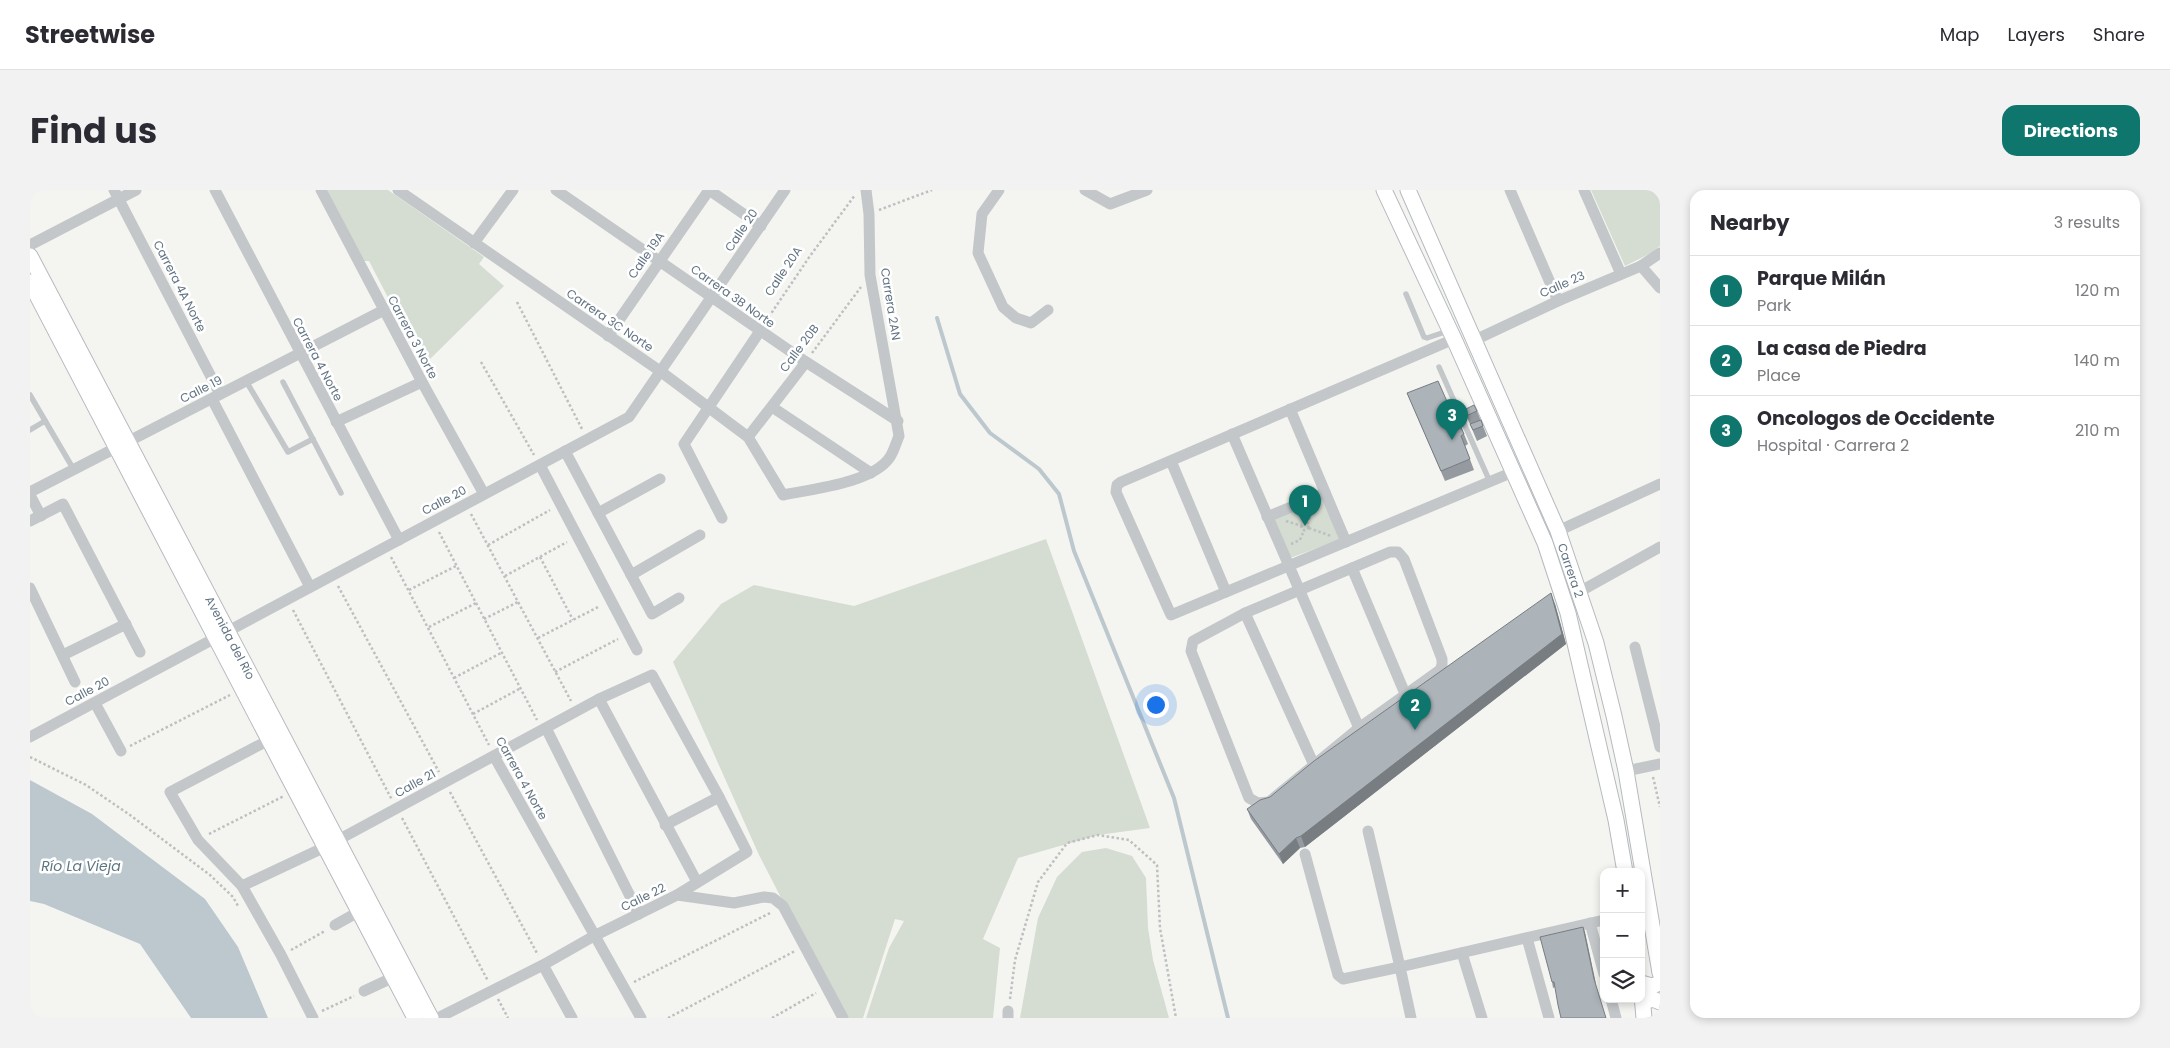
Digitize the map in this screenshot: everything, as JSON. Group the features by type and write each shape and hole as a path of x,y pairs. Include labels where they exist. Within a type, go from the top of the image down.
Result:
{"main road":[{"name":"Carrera 2","path":"1384,190 1452,335 1487,423 1513,472 1545,543 1568,613 1616,820 1624,868"},
{"name":"Carrera 2","path":"1408,190 1558,531 1596,643 1626,771 1660,973"},
{"name":"Avenida del Río","path":"30,256 122,445"},
{"name":"Avenida del Río","path":"30,282 122,445 332,844 431,1018"},
{"name":"Avenida del Río","path":"222,634 243,689 294,791 332,844 360,911 416,1018"},
{"path":"1645,985 1652,986 1660,983"},
{"path":"1645,1001 1653,999 1660,1002"},
{"path":"1643,1003 1644,1018"}],"street":[{"path":"30,245 117,194 136,190"},
{"name":"Carrera 4 Norte","path":"215,190 299,354 398,540"},
{"name":"Carrera 3 Norte","path":"321,190 422,382 484,494"},
{"name":"Carrera 3C Norte","path":"398,190 660,371 748,438 783,495 839,484 871,473"},
{"path":"474,243 513,190"},
{"name":"Carrera 3B Norte","path":"556,190 760,331 898,421"},
{"path":"709,190 760,226"},
{"name":"Calle 19A","path":"608,336 658,261 709,190"},
{"name":"Calle 20","path":"30,737 629,417 785,190"},
{"name":"Carrera 2AN","path":"866,190 869,214 870,275 898,421 899,436 890,458 871,473"},
{"path":"999,190 982,214 978,253 1003,307 1016,318 1031,323 1048,310"},
{"path":"1085,190 1110,204 1147,190"},
{"path":"1510,190 1558,301"},
{"path":"1584,190 1621,274"},
{"name":"Carrera 4A Norte","path":"117,194 310,587"},
{"name":"Calle 23","path":"1475,340 1558,301 1641,266 1660,252"},
{"path":"1641,266 1660,288"},
{"name":"Calle 19","path":"30,493 384,310"},
{"path":"722,518 684,444 760,331"},
{"path":"1452,335 1290,409 1121,482 1116,485 1116,492 1171,615 1513,472"},
{"name":"Calle 20B","path":"748,438 806,362"},
{"path":"336,422 422,382"},
{"path":"772,408 871,473"},
{"path":"1290,409 1346,542"},
{"path":"1232,434 1359,728"},
{"path":"565,451 652,614 679,598"},
{"path":"1171,461 1226,592"},
{"path":"540,465 637,650"},
{"path":"598,513 660,479"},
{"path":"1558,531 1660,484"},
{"path":"30,493 41,516"},
{"path":"1267,517 1325,493"},
{"path":"30,521 63,504 140,652"},
{"path":"631,575 700,535"},
{"path":"1579,592 1660,547"},
{"path":"1390,552 1398,552 1404,559 1442,659 1440,670 1359,728 1269,802 1258,803 1249,798 1191,651 1193,641 1245,613 1352,568 1390,552"},
{"path":"1352,568 1406,696"},
{"path":"30,588 75,682"},
{"path":"1245,613 1314,765"},
{"path":"63,655 126,624"},
{"path":"1635,647 1660,747"},
{"name":"Calle 21","path":"242,886 332,844 599,699 652,675 719,796"},
{"path":"599,699 696,882"},
{"path":"95,702 121,751"},
{"path":"544,729 639,914"},
{"path":"269,740 170,792 198,840 242,886 281,955 312,1017"},
{"name":"Carrera 4 Norte","path":"494,756 641,1018"},
{"path":"1626,771 1655,765"},
{"path":"665,825 719,796 747,852 696,882 678,895"},
{"path":"1368,830 1411,1018"},
{"path":"1305,854 1338,975 1343,978 1400,967 1600,921"},
{"name":"Calle 22","path":"438,1018 543,965 594,936 678,895 734,903 764,897 773,898 783,906"},
{"path":"783,906 843,1018"},
{"path":"335,925 360,911"},
{"path":"1590,923 1600,959"},
{"path":"1526,938 1549,1018"},
{"path":"1462,953 1482,1018"},
{"path":"543,965 572,1018"},
{"path":"364,991 394,977"},
{"path":"1612,1003 1616,1018"}],"lane":[{"path":"1406,294 1424,337 1452,335"},
{"path":"1439,367 1490,482"},
{"path":"246,381 288,452 313,440"},
{"path":"283,382 341,492"},
{"path":"30,395 74,470"},
{"path":"30,430 45,422"},
{"path":"1468,432 1476,428"}],"path":[{"name":"Calle 20A","path":"760,331 810,256 858,190"},
{"path":"869,214 932,190"},
{"name":"Calle 20B","path":"806,362 870,275"},
{"path":"517,302 588,439"},
{"path":"481,362 540,465"},
{"path":"466,504 576,712"},
{"path":"488,545 560,505"},
{"path":"433,522 544,729"},
{"path":"1285,546 1300,540 1304,524 1309,528 1332,537"},
{"path":"1304,530 1309,528"},
{"path":"504,576 578,537"},
{"name":"Carrera 4 Norte","path":"386,547 494,756"},
{"path":"540,557 573,620"},
{"path":"409,590 456,566"},
{"path":"332,576 543,965"},
{"path":"538,638 611,600"},
{"path":"484,619 518,602"},
{"path":"429,627 476,603"},
{"path":"555,672 628,634"},
{"path":"454,678 502,653"},
{"path":"473,714 521,688"},
{"path":"121,751 243,689"},
{"path":"30,757 86,784 130,815 210,875 233,897 242,912"},
{"path":"1655,765 1660,807"},
{"path":"198,840 294,791"},
{"path":"1008,1014 1016,960 1038,882 1067,843 1098,835 1129,840 1157,864 1160,928 1176,1018"},
{"path":"624,988 783,906"},
{"path":"281,955 335,925"},
{"path":"668,1018 805,946"},
{"path":"772,1018 826,987"},
{"path":"312,1017 364,991"}],"shaded area":[{"path":"327,190 388,190 484,257 479,264 504,286 429,360 414,329 407,334 369,261 361,261"},
{"path":"1591,190 1660,190 1660,246 1651,253 1625,266"},
{"path":"1322,495 1339,540 1290,558 1271,515"},
{"path":"1046,539 1150,828 1098,835 1018,858 983,939 1000,948 993,1018 866,1018 889,948 904,921 895,919 863,1018 843,1018 759,855 673,662 721,604 754,585 854,606"},
{"path":"1106,848 1132,856 1146,878 1148,928 1153,960 1169,1018 1020,1018 1038,918 1057,877 1082,852"}],"water":[{"name":"Río La Vieja","path":"30,780 92,814 205,899 238,947 268,1018 191,1018 140,944 44,904 30,901"}],"building":[{"path":"1438,381 1453,415 1455,414 1464,434 1461,436 1470,459 1441,471 1407,393"},
{"path":"1474,405 1477,411 1466,416 1464,410"},
{"path":"1481,420 1483,426 1473,430 1470,424"},
{"path":"1551,593 1562,634 1296,838 1279,854 1247,809 1260,800 1270,797 1314,761"},
{"path":"1583,927 1600,1003 1606,1018 1561,1018 1554,982 1552,982 1540,937"}],"waterway":[{"path":"937,318 960,394 990,433 1039,469 1059,494 1074,551 1174,798 1228,1018"}],"place":[{"name":"Oncologos de Occidente","path":"1452,440"},
{"name":"Parque Milán","path":"1305,526"},
{"name":"La casa de Piedra","path":"1415,730"}]}
